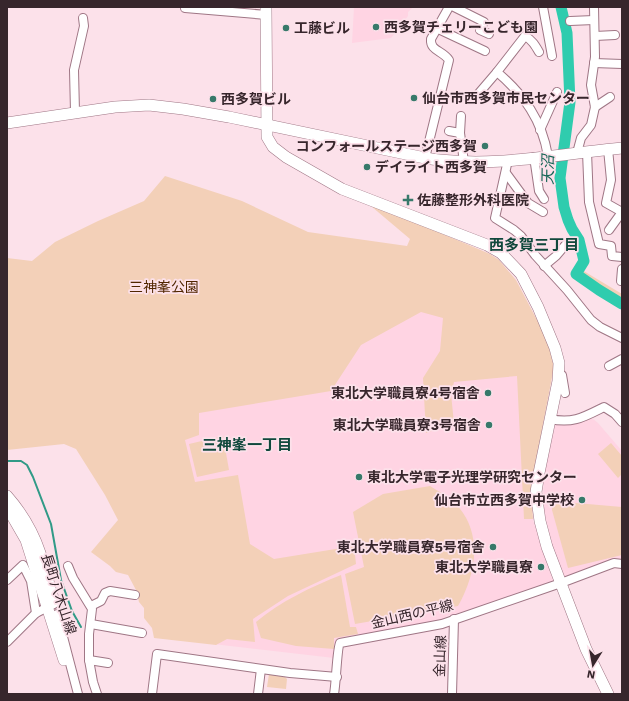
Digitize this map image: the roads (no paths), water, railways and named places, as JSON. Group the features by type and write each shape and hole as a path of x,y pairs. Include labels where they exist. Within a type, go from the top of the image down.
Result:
{"street":[{"path":"425,158 449,60 444,54 433,48 430,44 436,28 449,7"},
{"path":"454,7 484,22 480,30 489,34"},
{"path":"543,7 552,56"},
{"path":"594,7 594,63 590,85 595,107 591,125 581,138 573,153 589,202 599,244 610,246 612,256 622,258"},
{"path":"185,8 267,11 267,137 273,147 337,186 474,239 501,253 521,274 538,307 555,348 559,363 559,374 539,473 537,501 540,521 546,547 586,649 607,694"},
{"path":"75,112 74,70 84,26 83,18"},
{"path":"570,21 594,20"},
{"path":"436,28 485,51"},
{"path":"595,36 615,35"},
{"path":"479,93 525,36 530,39 539,52"},
{"path":"594,63 622,64"},
{"path":"497,72 525,100 544,138 548,156"},
{"path":"540,130 558,92"},
{"path":"595,107 610,97"},
{"path":"7,123 129,105 149,105 208,113 425,158 464,162 508,160 622,148"},
{"path":"461,116 460,133 464,162"},
{"path":"449,131 460,133"},
{"path":"608,149 611,180 606,202 622,212 609,230"},
{"path":"534,157 539,191 544,199"},
{"path":"508,160 495,218 521,236 544,266 568,290 591,320 600,328 622,338"},
{"path":"506,173 528,202 543,212"},
{"path":"544,266 556,256 567,243"},
{"path":"621,281 622,269"},
{"path":"609,366 622,359"},
{"path":"559,374 562,375 565,393"},
{"path":"550,419 559,421 579,419 604,407 615,414 622,422"},
{"path":"7,496 23,517 40,553 53,608 78,694"},
{"name":"長町八木山線","path":"7,507 26,540 53,608 64,660 75,694"},
{"name":"金山西の平線","path":"334,694 337,677 338,646 340,643 442,624 561,584 614,563 622,564"},
{"path":"7,580 24,565 31,581 36,613"},
{"path":"68,566 73,578 92,609 89,634 89,660 97,694"},
{"path":"91,606 101,601 105,593 110,591 134,595"},
{"path":"7,642 36,613 53,608"},
{"name":"金山線","path":"452,694 454,619"},
{"path":"91,624 142,633"},
{"path":"152,694 158,654 261,669 337,677"},
{"path":"89,660 108,663"},
{"path":"258,694 261,669"}],"waterway":[{"name":"天沼","path":"561,7 567,33 570,102 560,178 564,207 572,229 579,240 584,261 576,274 622,304"},
{"path":"7,461 21,461 27,465 33,477 51,524 61,580 72,611 81,627"}],"place":[{"name":"西多賀チェリーこども園","path":"376,27"},
{"name":"工藤ビル","path":"286,28"},
{"name":"仙台市西多賀市民センター","path":"414,98"},
{"name":"西多賀ビル","path":"213,99"},
{"name":"コンフォールステージ西多賀","path":"485,146"},
{"name":"デイライト西多賀","path":"367,167"},
{"name":"佐藤整形外科医院","path":"408,200"},
{"name":"東北大学職員寮4号宿舎","path":"488,393"},
{"name":"東北大学職員寮3号宿舎","path":"489,425"},
{"name":"東北大学電子光理学研究センター","path":"359,477"},
{"name":"仙台市立西多賀中学校","path":"582,500"},
{"name":"東北大学職員寮5号宿舎","path":"493,547"},
{"name":"東北大学職員寮","path":"541,567"}],"district":[{"name":"西多賀三丁目","path":"534,245"},
{"name":"三神峯一丁目","path":"247,445"}],"park label":[{"name":"三神峯公園","path":"164,287"}]}
